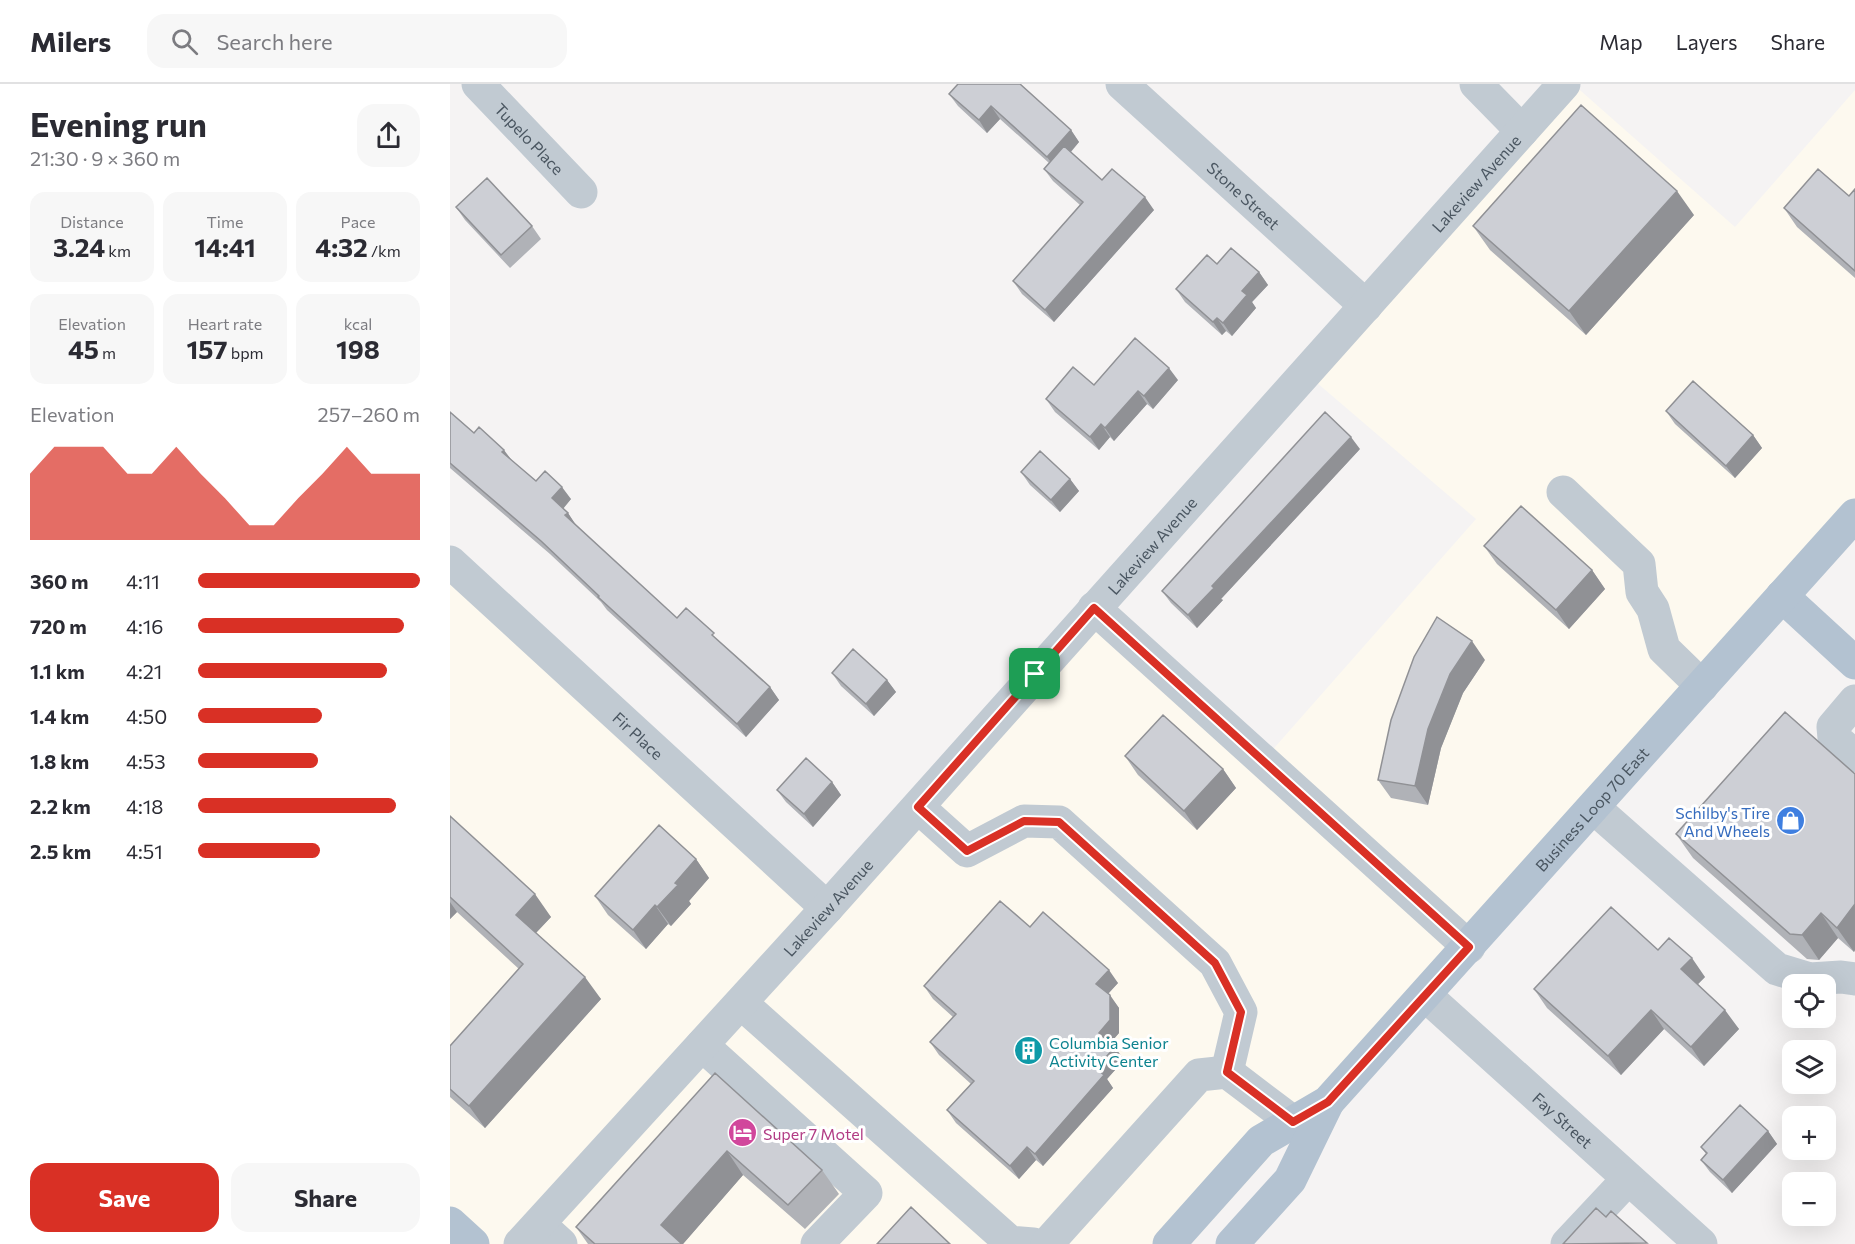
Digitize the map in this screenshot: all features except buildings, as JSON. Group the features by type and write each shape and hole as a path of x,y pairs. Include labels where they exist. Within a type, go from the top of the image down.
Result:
{"main road":[{"name":"Business Loop 70 East","path":"1232,1244 1290,1180 1328,1102 1855,515"},
{"path":"1782,596 1855,663"},
{"name":"Business Loop 70 East","path":"1169,1244 1261,1141 1328,1102"},
{"path":"450,1223 473,1244"}],"street":[{"name":"Tupelo Place","path":"477,84 581,192"},
{"name":"Stone Street","path":"1122,84 1366,306"},
{"path":"1476,84 1522,131"},
{"name":"Lakeview Avenue","path":"540,1237 702,1045 918,807 1564,84"},
{"path":"1563,492 1639,564 1642,592 1653,609 1664,649 1702,686"},
{"name":"Fir Place","path":"450,562 827,908"},
{"path":"1094,608 1469,947"},
{"path":"1855,701 1833,727 1834,738 1855,756"},
{"path":"918,807 967,851 1024,821 1059,822 1215,963 1241,1012 1227,1072"},
{"path":"1594,807 1777,969 1810,979 1841,977 1855,979"},
{"name":"Fay Street","path":"1425,995 1701,1244"},
{"path":"741,1003 1010,1242 1033,1244"},
{"path":"702,1045 866,1193 817,1244"},
{"path":"1047,1244 1199,1076 1227,1072 1293,1122"},
{"path":"1567,1244 1628,1179"}],"shaded area":[{"path":"1573,84 1735,227 1855,90 1855,506 1191,1244 471,1244 450,1225 450,565 827,910 1094,614 1261,763 1476,519 1309,376"}],"place":[{"name":"Schilby's Tire And Wheels","path":"1791,821"},
{"name":"Columbia Senior Activity Center","path":"1028,1051"},
{"name":"Super 7 Motel","path":"742,1133"}],"route":[{"path":"1094,608 1469,947 1328,1102 1293,1122 1227,1072 1241,1012 1215,963 1059,822 1024,821 967,851 918,807 1035,674 1094,608"}]}
